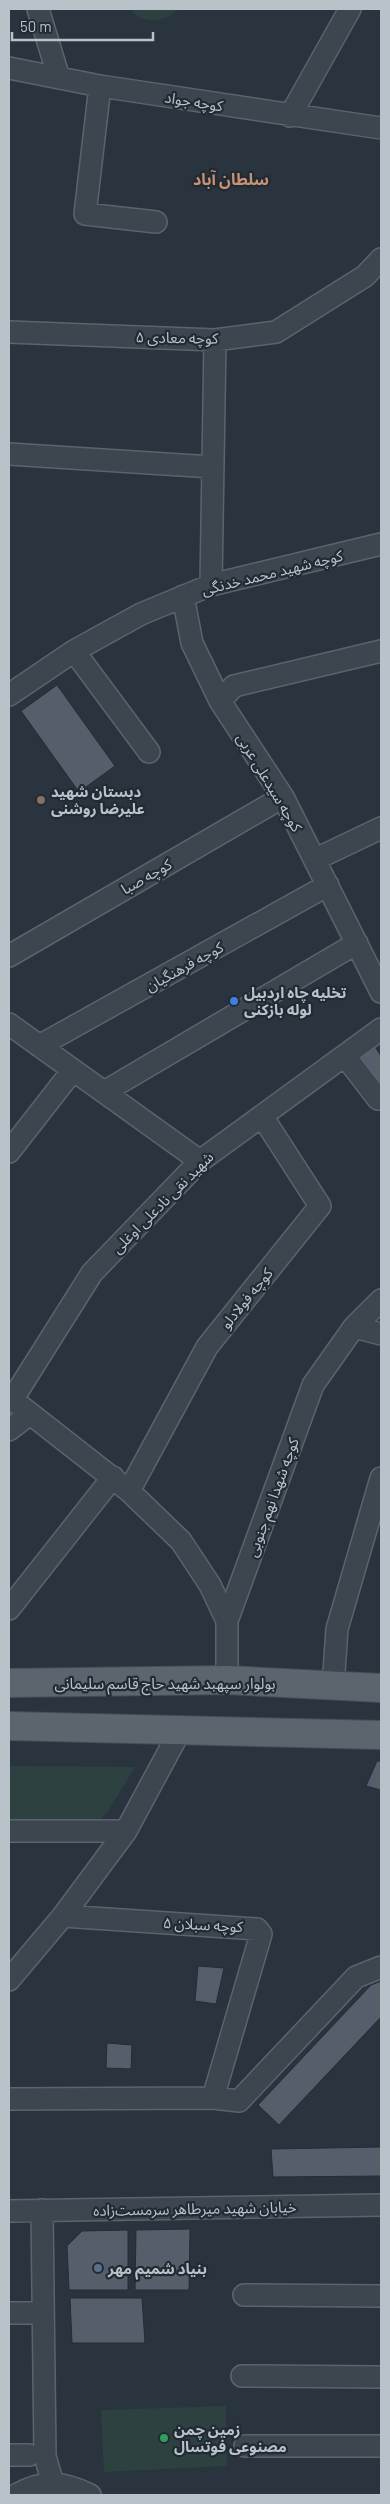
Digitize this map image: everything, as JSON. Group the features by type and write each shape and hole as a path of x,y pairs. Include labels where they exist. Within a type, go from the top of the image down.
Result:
{"main road":[{"name":"بولوار سپهبد شهید حاج قاسم سلیمانی","path":"9,1683 227,1680 381,1688"},
{"path":"9,1726 381,1734"}],"street":[{"path":"38,9 59,78"},
{"path":"290,116 350,9"},
{"name":"کوچه جواد","path":"9,68 100,86 290,116 381,128"},
{"path":"100,86 85,214 156,222"},
{"name":"کوچه معادی ۵","path":"9,332 215,340 276,332 365,276 381,259"},
{"path":"211,585 215,340"},
{"path":"9,454 212,467"},
{"name":"کوچه شهید محمد خدنگی","path":"9,695 74,651 141,614 183,596 211,585 381,544"},
{"name":"کوچه سیدعلی عربی","path":"183,596 192,642 220,701 283,797 316,859 381,992"},
{"path":"74,651 149,752"},
{"path":"220,701 234,686 381,651"},
{"name":"کوچه صبا","path":"9,956 283,797"},
{"path":"316,859 381,828"},
{"name":"کوچه فرهنگیان","path":"40,1046 328,885"},
{"path":"104,1092 357,943"},
{"path":"9,1024 200,1161"},
{"name":"شهید نقی نادعلی اوغلی","path":"10,1399 92,1273 200,1161 381,1029"},
{"path":"344,1056 378,1099"},
{"path":"9,1152 73,1070"},
{"name":"کوچه فولادلو","path":"121,1484 208,1347 320,1206 262,1116"},
{"name":"کوچه شهدا نهم جنوبی","path":"227,1680 227,1621 313,1385 354,1327 381,1300"},
{"path":"354,1327 381,1334"},
{"path":"10,1399 121,1484 181,1541 210,1585 227,1621"},
{"path":"9,1430 30,1414"},
{"path":"333,1686 336,1629 381,1478"},
{"path":"9,1609 121,1484"},
{"path":"9,1980 63,1916 126,1831 181,1729"},
{"path":"9,1831 126,1831"},
{"name":"کوچه سبلان ۵","path":"63,1916 257,1929 261,1934 213,2098"},
{"path":"9,2099 213,2098 239,2101 356,1977 381,1967"},
{"name":"خیابان شهید میرطاهر سرمست‌زاده","path":"9,2211 381,2205"},
{"path":"42,2210 45,2456 53,2484"},
{"path":"244,2295 381,2296"},
{"path":"9,2313 42,2313"},
{"path":"242,2376 381,2377"},
{"path":"245,2446 381,2446"},
{"path":"16,2495 30,2487 53,2484 72,2486 90,2495"}],"green space":[{"path":"130,9 178,9 166,17 147,20 141,18"},
{"path":"9,1766 135,1767 107,1813 99,1820 91,1821 9,1819"},
{"name":"زمین چمن مصنوعی فوتسال","path":"226,2406 227,2466 104,2472 101,2410"}],"building":[{"path":"57,685 115,766 79,792 21,711"},
{"path":"374,1045 381,1056 381,1098 359,1058"},
{"path":"377,1761 381,1761 381,1790 366,1786"},
{"path":"198,1966 224,1968 216,2004 195,2001"},
{"path":"381,1981 381,2017 279,2125 258,2105 371,1985"},
{"path":"107,2043 132,2045 131,2069 106,2068"},
{"path":"381,2147 381,2176 273,2177 271,2149"},
{"path":"190,2229 189,2290 135,2290 136,2230"},
{"name":"بنیاد شمیم مهر","path":"128,2230 128,2290 69,2290 67,2246 82,2231"},
{"path":"70,2298 142,2298 145,2343 72,2343"}],"place":[{"name":"دبستان شهید علیرضا روشنی","path":"41,800"},
{"name":"تخلیه چاه اردبیل لوله بازکنی","path":"234,1001"},
{"name":"بنیاد شمیم مهر","path":"98,2268"},
{"name":"زمین چمن مصنوعی فوتسال","path":"164,2438"}],"district":[{"name":"سلطان آباد","path":"231,178"}]}
